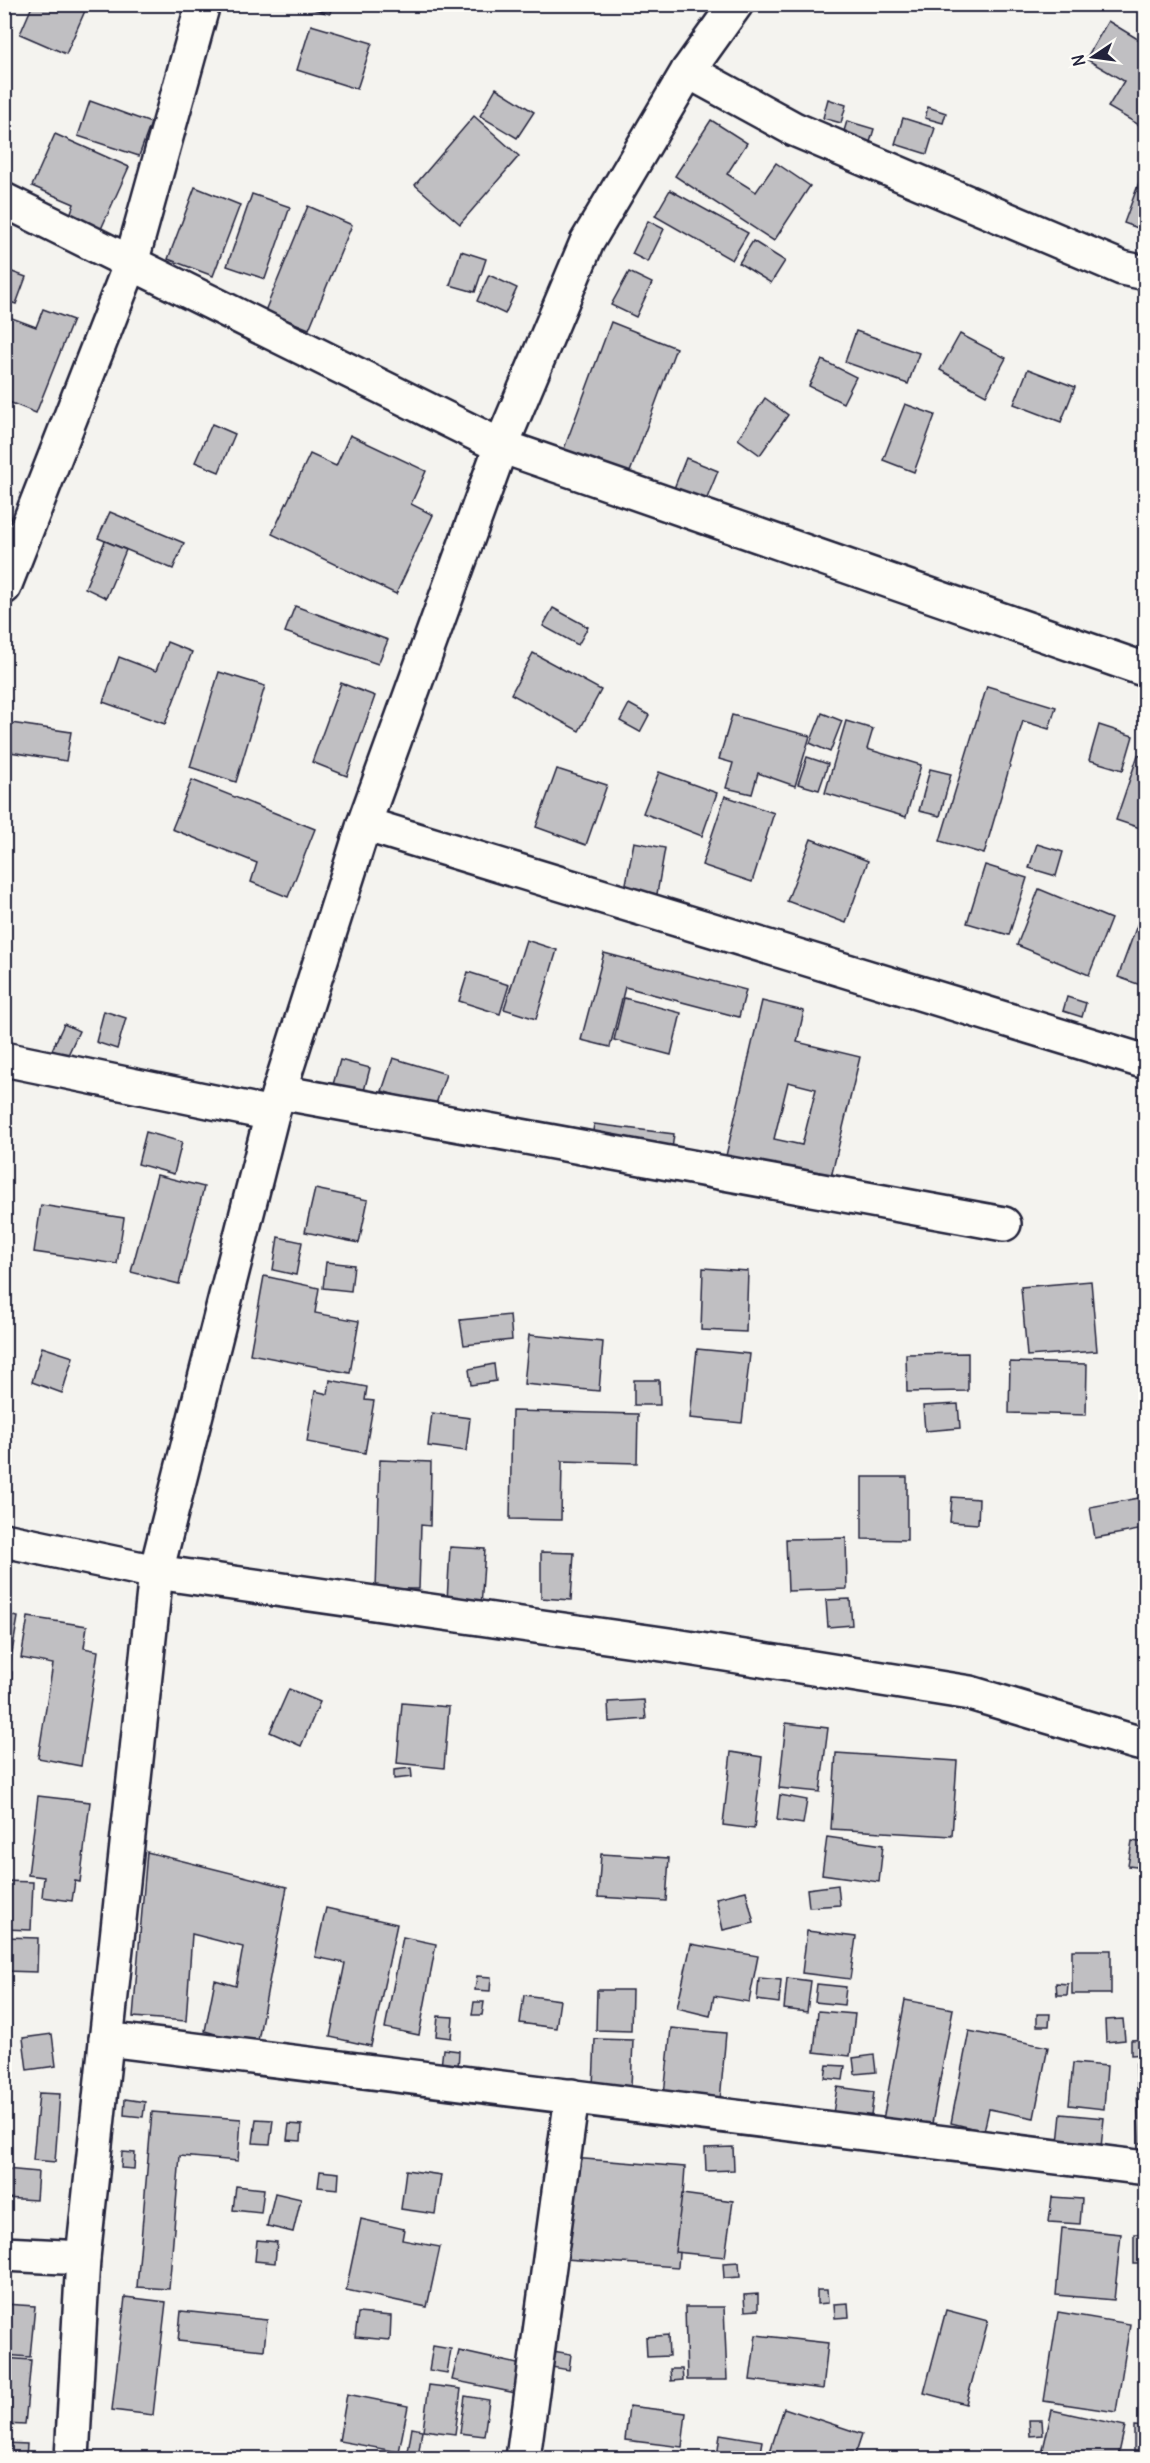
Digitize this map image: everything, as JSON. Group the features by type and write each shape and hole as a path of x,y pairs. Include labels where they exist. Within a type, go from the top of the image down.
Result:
{"street":[{"path":"4,587 131,263 203,4"},
{"path":"72,2458 83,2258 156,1572 276,1103 364,824 501,446 587,242 688,71 736,4"},
{"path":"688,71 795,129 1122,268 1146,273"},
{"path":"4,200 501,446 1146,670"},
{"path":"364,824 1146,1062"},
{"path":"4,1059 1004,1224"},
{"path":"4,1540 156,1572 669,1645 970,1693 1138,1743 1146,1743"},
{"path":"106,2039 1146,2168"},
{"path":"523,2458 572,2096"},
{"path":"4,2254 83,2258"}],"building":[{"path":"33,4 88,4 66,54 20,34"},
{"path":"296,4 332,4 330,14"},
{"path":"1108,21 1146,44 1146,129 1108,107 1124,81 1086,59"},
{"path":"311,25 372,43 357,89 297,70"},
{"path":"496,88 534,112 517,138 480,116"},
{"path":"828,99 846,105 841,123 823,118"},
{"path":"90,101 151,123 139,156 78,136"},
{"path":"928,107 946,113 943,123 925,118"},
{"path":"474,116 519,156 460,224 415,185"},
{"path":"903,118 935,128 927,154 895,144"},
{"path":"711,120 747,143 727,174 756,192 776,163 810,186 774,241 675,176"},
{"path":"847,121 874,129 868,149 841,141"},
{"path":"55,134 129,167 101,229 70,215 74,204 32,186"},
{"path":"1141,177 1146,179 1146,231 1124,223"},
{"path":"195,187 240,205 213,276 168,259"},
{"path":"670,190 748,233 732,260 655,216"},
{"path":"252,194 290,207 265,279 227,266"},
{"path":"308,206 352,225 309,329 265,311"},
{"path":"648,221 664,229 648,262 632,254"},
{"path":"753,241 785,261 771,283 739,263"},
{"path":"461,251 486,259 475,292 450,285"},
{"path":"4,269 26,277 16,304 4,300"},
{"path":"629,272 652,283 636,317 611,305"},
{"path":"489,275 517,288 505,314 477,301"},
{"path":"43,309 73,320 36,413 4,400 4,315 36,327"},
{"path":"611,322 676,348 623,491 558,465"},
{"path":"856,331 919,353 908,384 845,362"},
{"path":"960,334 1006,358 986,395 940,370"},
{"path":"822,360 856,377 843,403 809,386"},
{"path":"1028,369 1075,387 1061,422 1014,404"},
{"path":"765,398 788,415 760,455 738,439"},
{"path":"905,404 935,415 914,472 883,460"},
{"path":"212,424 235,434 219,472 195,462"},
{"path":"350,435 426,471 411,504 433,515 396,594 272,534 310,454 336,466"},
{"path":"686,458 718,471 699,518 667,506"},
{"path":"4,490 11,491 4,521"},
{"path":"110,512 184,543 173,569 98,538"},
{"path":"105,541 126,550 106,598 85,588"},
{"path":"295,606 388,640 378,664 285,632"},
{"path":"553,608 588,627 578,645 543,626"},
{"path":"167,642 192,652 165,724 103,702 119,657 156,671"},
{"path":"533,653 601,690 579,731 511,694"},
{"path":"219,672 265,686 236,782 190,767"},
{"path":"341,683 375,696 347,776 312,762"},
{"path":"987,686 1056,707 1049,729 1023,721 984,854 940,841"},
{"path":"629,704 649,715 640,732 620,721"},
{"path":"822,713 842,721 830,752 810,743"},
{"path":"732,715 810,736 795,786 758,773 752,794 726,788 733,763 719,759"},
{"path":"846,721 873,729 867,749 921,765 906,817 825,793"},
{"path":"4,722 71,732 66,761 4,751"},
{"path":"1099,725 1133,736 1123,770 1089,760"},
{"path":"1138,755 1146,758 1146,830 1116,820"},
{"path":"807,757 828,764 819,790 798,784"},
{"path":"557,769 607,785 586,845 536,827"},
{"path":"930,769 951,774 940,816 919,811"},
{"path":"659,772 717,793 702,836 643,813"},
{"path":"192,780 315,829 288,897 251,882 257,863 172,829"},
{"path":"725,796 774,813 752,882 702,865"},
{"path":"811,839 868,861 846,923 787,901"},
{"path":"634,842 665,848 657,894 625,889"},
{"path":"1037,844 1063,852 1056,876 1029,868"},
{"path":"985,865 1027,878 1009,935 967,923"},
{"path":"1039,889 1111,919 1089,975 1017,945"},
{"path":"1140,917 1146,920 1146,987 1118,977"},
{"path":"526,940 557,950 536,1019 504,1009"},
{"path":"604,953 746,990 739,1017 625,987 610,1047 581,1040"},
{"path":"468,972 509,985 500,1014 459,1001"},
{"path":"1067,997 1086,1003 1082,1017 1063,1011"},
{"path":"624,998 681,1013 671,1055 614,1040"},
{"path":"762,1001 804,1011 797,1042 860,1057 826,1198 722,1173","holes":["788,1082 816,1089 802,1145 774,1139"]},
{"path":"104,1011 126,1018 117,1049 96,1042"},
{"path":"64,1024 79,1031 67,1057 52,1050"},
{"path":"393,1058 446,1074 435,1107 382,1091"},
{"path":"340,1060 370,1068 359,1110 328,1102"},
{"path":"594,1124 674,1134 670,1164 590,1154"},
{"path":"146,1132 182,1142 174,1174 138,1164"},
{"path":"157,1175 204,1187 179,1284 131,1272"},
{"path":"315,1189 368,1200 359,1243 305,1232"},
{"path":"41,1205 124,1218 117,1264 34,1252"},
{"path":"278,1237 302,1242 296,1275 273,1270"},
{"path":"326,1262 354,1265 351,1291 323,1288"},
{"path":"703,1268 748,1271 746,1332 701,1330"},
{"path":"264,1276 319,1288 315,1313 359,1321 350,1373 250,1354"},
{"path":"1091,1281 1097,1351 1027,1356 1021,1287"},
{"path":"510,1315 512,1340 464,1345 460,1320"},
{"path":"529,1335 603,1342 599,1391 524,1384"},
{"path":"42,1347 73,1357 62,1393 32,1382"},
{"path":"697,1349 750,1354 742,1423 690,1418"},
{"path":"968,1353 968,1391 907,1392 906,1354"},
{"path":"1010,1362 1087,1364 1086,1415 1009,1413"},
{"path":"494,1364 496,1381 471,1385 469,1369"},
{"path":"330,1380 367,1387 365,1400 374,1401 365,1453 307,1442 315,1391 328,1394"},
{"path":"634,1380 659,1380 660,1405 634,1405"},
{"path":"958,1404 960,1428 925,1431 923,1406"},
{"path":"512,1411 638,1414 637,1463 562,1461 561,1520 510,1519"},
{"path":"432,1413 470,1418 466,1451 428,1446"},
{"path":"380,1460 431,1462 430,1526 421,1525 419,1589 376,1589"},
{"path":"862,1477 907,1477 907,1540 862,1539"},
{"path":"952,1497 979,1499 978,1524 950,1522"},
{"path":"1138,1498 1144,1529 1095,1538 1090,1507"},
{"path":"846,1538 847,1589 788,1591 786,1539"},
{"path":"450,1547 485,1549 480,1621 446,1620"},
{"path":"541,1552 574,1553 571,1600 541,1598"},
{"path":"850,1599 852,1625 828,1627 826,1600"},
{"path":"4,1614 18,1617 9,1670 4,1669"},
{"path":"28,1617 87,1626 84,1648 98,1651 81,1766 38,1758 53,1664 21,1658"},
{"path":"4,1671 12,1672 10,1722 4,1722"},
{"path":"1142,1680 1146,1680 1146,1764 1139,1764"},
{"path":"289,1689 320,1702 301,1746 270,1732"},
{"path":"644,1700 646,1719 609,1722 608,1702"},
{"path":"402,1703 449,1707 444,1768 397,1763"},
{"path":"786,1723 828,1728 820,1792 779,1788"},
{"path":"731,1752 762,1757 754,1829 723,1825"},
{"path":"836,1753 957,1761 952,1836 831,1829"},
{"path":"411,1768 412,1777 394,1779 394,1770"},
{"path":"780,1795 807,1800 803,1824 777,1820"},
{"path":"38,1796 90,1802 80,1882 75,1881 72,1901 42,1897 44,1877 28,1875"},
{"path":"827,1837 883,1845 879,1882 822,1874"},
{"path":"1132,1841 1146,1843 1146,1868 1128,1866"},
{"path":"147,1852 287,1887 257,2046 205,2031 215,1980 236,1986 243,1947 192,1934 186,2021 133,2017"},
{"path":"601,1854 669,1858 666,1901 598,1897"},
{"path":"4,1881 33,1882 31,1930 4,1929"},
{"path":"838,1885 840,1905 809,1907 807,1889"},
{"path":"746,1891 754,1923 723,1930 716,1898"},
{"path":"326,1908 397,1924 371,2046 330,2037 345,1963 315,1957"},
{"path":"807,1931 856,1937 850,1979 802,1973"},
{"path":"4,1937 38,1938 37,1972 4,1971"},
{"path":"403,1937 436,1944 419,2035 385,2028"},
{"path":"691,1944 758,1956 749,2002 714,1996 710,2016 677,2008"},
{"path":"1072,1950 1111,1950 1111,1994 1072,1994"},
{"path":"477,1976 491,1977 490,1991 475,1990"},
{"path":"759,1978 781,1980 779,2003 757,2000"},
{"path":"787,1978 811,1981 807,2012 784,2009"},
{"path":"1056,1983 1068,1984 1067,1995 1057,1995"},
{"path":"817,1984 846,1987 844,2005 815,2002"},
{"path":"597,1990 632,1990 631,2031 596,2030"},
{"path":"524,1995 560,2000 556,2028 520,2023"},
{"path":"905,2000 953,2009 931,2129 883,2120"},
{"path":"474,2002 484,2002 482,2015 472,2015"},
{"path":"818,2011 855,2014 850,2056 814,2052"},
{"path":"1037,2014 1050,2014 1049,2026 1037,2026"},
{"path":"438,2016 453,2017 451,2038 436,2036"},
{"path":"1123,2019 1125,2040 1106,2042 1105,2020"},
{"path":"671,2028 726,2033 720,2101 664,2095"},
{"path":"969,2031 1048,2047 1034,2118 989,2109 984,2131 951,2123"},
{"path":"52,2034 56,2066 27,2070 23,2038"},
{"path":"595,2039 633,2040 631,2087 593,2086"},
{"path":"1146,2039 1146,2054 1131,2055 1131,2040"},
{"path":"443,2049 459,2051 458,2069 441,2067"},
{"path":"874,2055 876,2072 855,2074 853,2058"},
{"path":"1073,2063 1107,2066 1104,2109 1069,2105"},
{"path":"1136,2063 1146,2063 1146,2143 1139,2143"},
{"path":"827,2065 845,2066 843,2080 825,2078"},
{"path":"837,2087 874,2092 869,2132 831,2127"},
{"path":"39,2093 60,2094 55,2162 33,2160"},
{"path":"125,2099 145,2102 143,2117 124,2115"},
{"path":"152,2112 241,2119 238,2161 180,2156 169,2289 137,2287"},
{"path":"1061,2114 1104,2118 1100,2157 1057,2153"},
{"path":"256,2119 273,2120 270,2144 253,2143"},
{"path":"289,2124 302,2125 301,2141 287,2140"},
{"path":"733,2147 734,2170 706,2171 705,2148"},
{"path":"122,2152 135,2153 134,2169 121,2168"},
{"path":"572,2158 685,2167 678,2267 565,2259"},
{"path":"5,2169 38,2172 36,2200 4,2198"},
{"path":"406,2170 441,2175 435,2214 401,2209"},
{"path":"320,2171 339,2173 338,2189 318,2187"},
{"path":"236,2186 264,2189 261,2213 233,2210"},
{"path":"275,2193 301,2199 293,2232 267,2226"},
{"path":"682,2194 733,2201 725,2257 675,2252"},
{"path":"1052,2197 1082,2199 1080,2224 1049,2222"},
{"path":"361,2219 404,2229 402,2240 440,2247 427,2307 346,2290"},
{"path":"1062,2228 1121,2234 1114,2300 1056,2295"},
{"path":"1134,2234 1146,2234 1146,2264 1134,2264"},
{"path":"257,2240 277,2242 275,2263 255,2261"},
{"path":"739,2262 740,2277 724,2278 723,2263"},
{"path":"1142,2275 1146,2276 1146,2313 1138,2312"},
{"path":"817,2290 827,2290 828,2303 817,2304"},
{"path":"758,2294 758,2310 745,2311 744,2295"},
{"path":"125,2297 166,2302 153,2415 112,2410"},
{"path":"848,2303 849,2317 835,2318 834,2304"},
{"path":"4,2304 35,2306 30,2357 4,2355"},
{"path":"685,2307 724,2307 727,2380 687,2380"},
{"path":"946,2310 988,2321 966,2404 924,2393"},
{"path":"181,2311 267,2320 264,2350 178,2341"},
{"path":"1058,2312 1130,2324 1116,2412 1044,2401"},
{"path":"358,2313 391,2316 390,2340 355,2337"},
{"path":"668,2335 669,2356 647,2357 646,2337"},
{"path":"756,2335 828,2343 823,2389 750,2380"},
{"path":"433,2346 451,2349 447,2373 429,2370"},
{"path":"459,2351 522,2365 516,2393 452,2380"},
{"path":"553,2351 571,2354 569,2370 551,2367"},
{"path":"4,2358 31,2360 25,2425 4,2424"},
{"path":"670,2369 682,2369 683,2380 671,2381"},
{"path":"429,2385 461,2389 455,2434 423,2430"},
{"path":"347,2394 408,2406 399,2452 339,2441"},
{"path":"465,2396 489,2400 484,2436 460,2433"},
{"path":"629,2406 686,2413 682,2447 625,2440"},
{"path":"784,2408 862,2434 854,2458 768,2458"},
{"path":"1052,2410 1125,2426 1118,2458 1041,2458"},
{"path":"1029,2420 1042,2420 1043,2435 1030,2436"},
{"path":"1134,2426 1146,2427 1146,2458 1134,2458"},
{"path":"412,2428 422,2430 418,2458 407,2458"},
{"path":"720,2434 763,2441 760,2458 717,2458"},
{"path":"4,2443 27,2444 26,2458 4,2458"}]}
